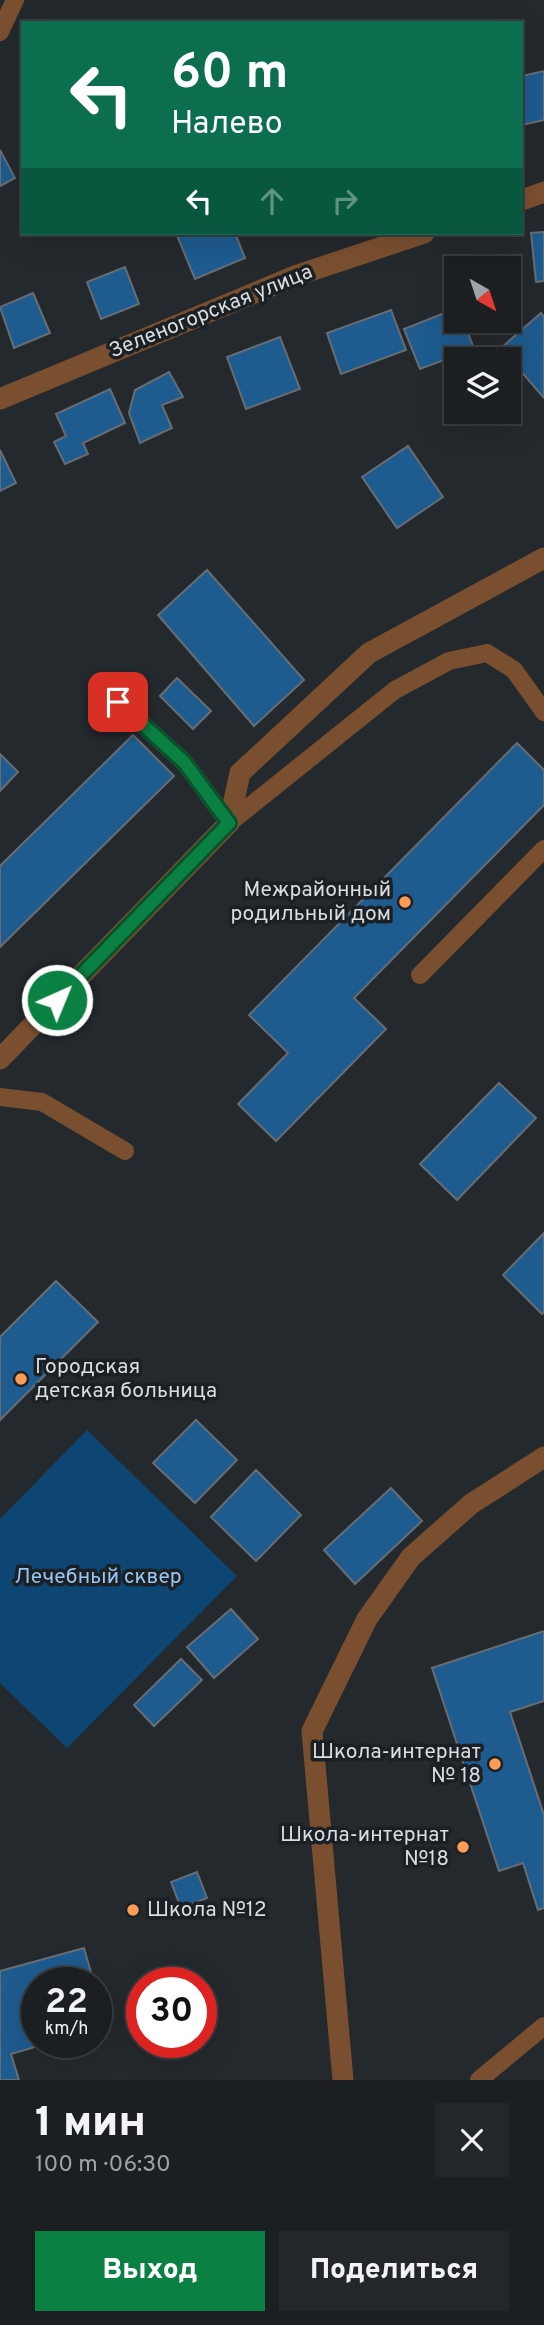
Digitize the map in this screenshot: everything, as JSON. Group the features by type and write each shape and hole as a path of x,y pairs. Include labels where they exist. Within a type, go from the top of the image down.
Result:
{"street":[{"path":"523,200 544,192"},
{"name":"Зеленогорская улица","path":"0,399 295,276 418,235"},
{"path":"0,1059 229,823 240,773 369,653 544,558"},
{"path":"343,2080 312,1731 367,1619 411,1557 471,1504 544,1457"}],"lane":[{"path":"0,32 15,0"},
{"path":"118,702 184,762 229,823 395,690 449,661 487,653 514,670 544,712"},
{"path":"420,975 544,849"},
{"path":"0,1097 42,1102 125,1151"},
{"path":"479,2080 544,2026"}],"green space":[{"name":"Лечебный сквер","path":"87,1430 237,1576 67,1748 0,1683 0,1519"}],"building":[{"path":"544,71 544,120 523,125 523,76"},
{"path":"0,150 15,178 0,186"},
{"path":"544,232 544,281 536,282 531,233"},
{"path":"177,235 236,235 245,258 195,279"},
{"path":"125,267 139,304 101,319 87,282"},
{"path":"33,293 50,333 14,348 0,307"},
{"path":"391,310 406,350 341,374 327,333"},
{"path":"444,313 444,333 468,333 473,347 444,347 444,360 420,369 404,329"},
{"path":"541,313 544,317 544,398 521,371 521,347 502,347"},
{"path":"280,337 300,389 246,409 227,357"},
{"path":"169,372 183,397 162,405 172,428 140,443 129,413 135,390"},
{"path":"110,389 125,423 83,443 88,454 65,464 54,442 66,436 56,414"},
{"path":"408,446 443,497 397,528 362,477"},
{"path":"0,450 16,483 0,491"},
{"path":"207,570 304,680 254,726 158,615"},
{"path":"177,678 211,711 193,729 160,696"},
{"path":"133,735 174,776 0,947 0,866"},
{"name":"Межрайонный родильный дом","path":"517,743 544,770 544,805 354,998 386,1029 276,1141 238,1104 288,1053 249,1015"},
{"path":"0,754 18,772 0,791"},
{"path":"499,1083 536,1118 457,1200 420,1164"},
{"path":"544,1233 544,1312 542,1314 503,1275"},
{"name":"Городская детская больница","path":"56,1281 98,1322 0,1420 0,1337"},
{"path":"196,1420 237,1460 195,1503 153,1463"},
{"path":"256,1470 301,1515 256,1561 211,1517"},
{"path":"391,1488 422,1521 355,1584 324,1550"},
{"path":"231,1609 258,1639 214,1678 187,1647"},
{"name":"Школа-интернат № 18","path":"544,1631 544,1701 510,1712 544,1815 544,1908 538,1910 523,1863 499,1871 432,1668"},
{"path":"181,1659 202,1680 154,1726 134,1705"},
{"path":"197,1872 207,1898 181,1908 171,1882"},
{"path":"84,1948 89,1967 21,1967 21,2051 11,2054 19,2080 0,2080 0,1971"}],"place":[{"name":"Межрайонный родильный дом","path":"405,902"},
{"name":"Городская детская больница","path":"21,1379"},
{"name":"Школа-интернат № 18","path":"495,1764"},
{"name":"Школа-интернат №18","path":"463,1847"},
{"name":"Школа №12","path":"133,1910"}],"route":[{"path":"57,1000 229,823 184,762 118,702"}]}
